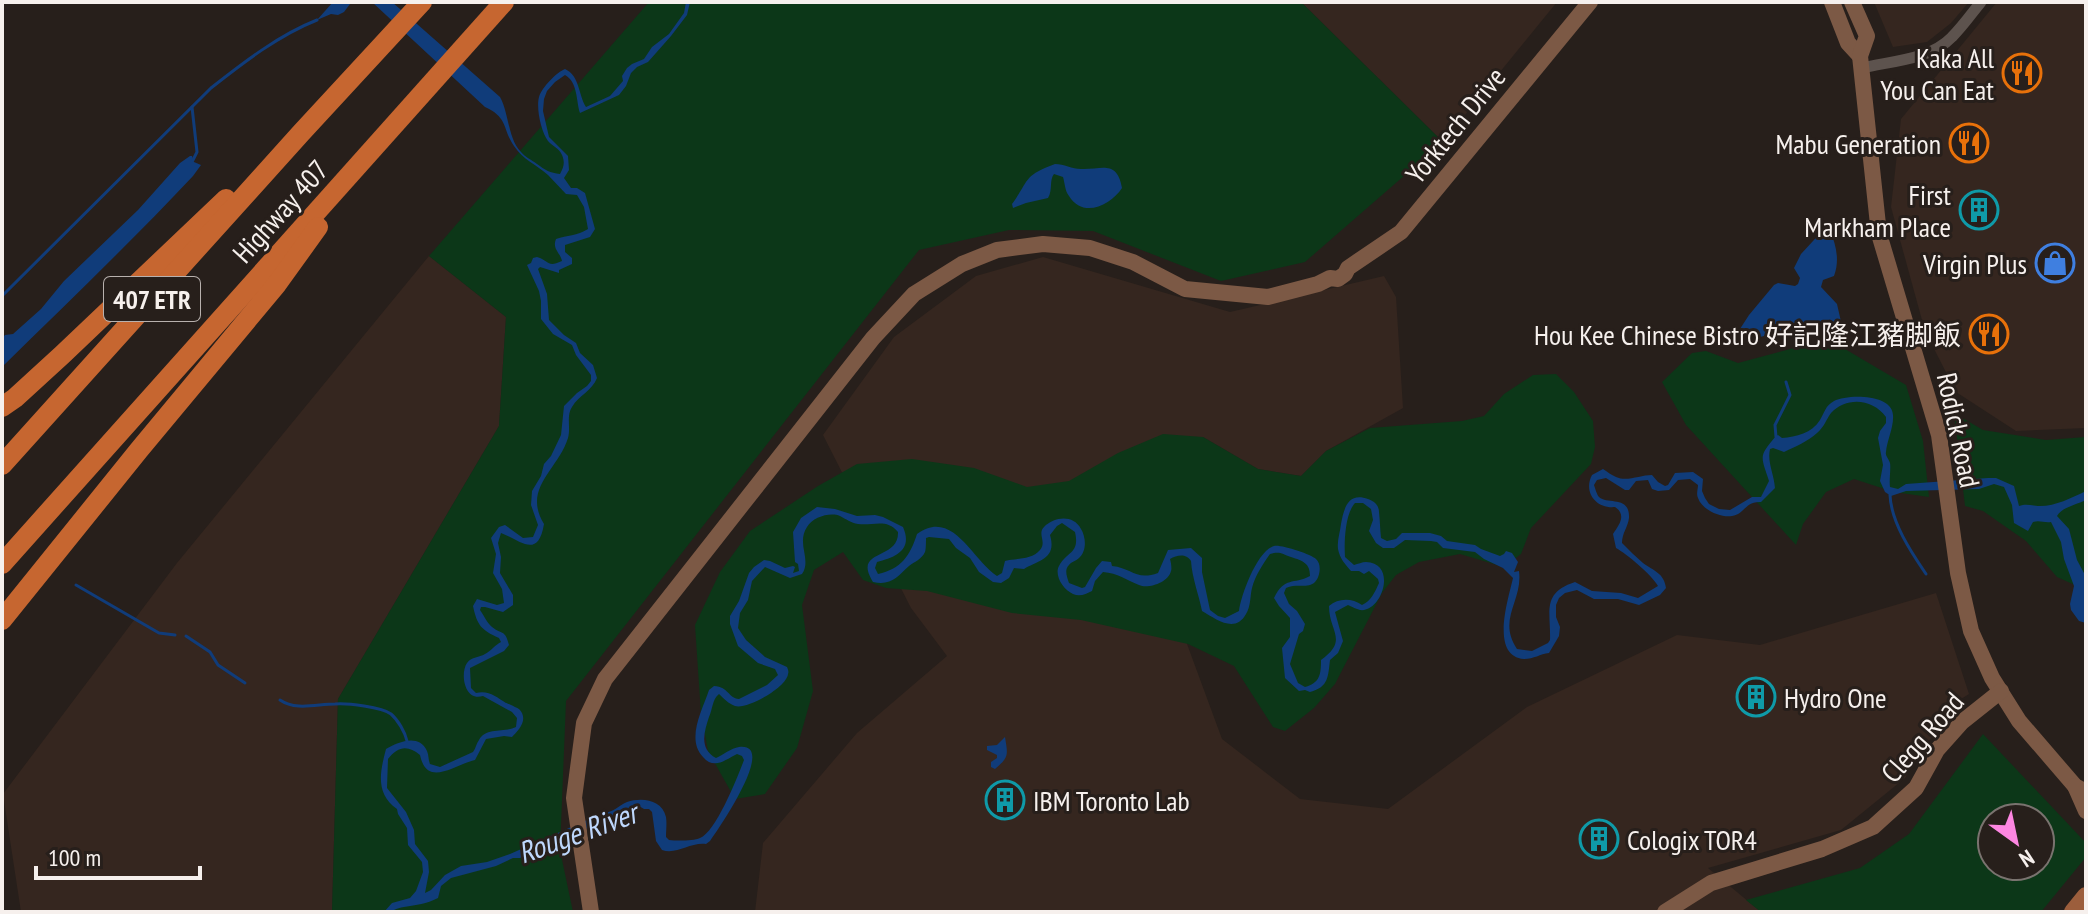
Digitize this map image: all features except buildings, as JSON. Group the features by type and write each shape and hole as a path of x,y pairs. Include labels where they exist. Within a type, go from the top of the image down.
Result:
{"highway":[{"name":"Highway 407","path":"2,465 422,2"},
{"name":"Highway 407","path":"2,564 504,2"},
{"path":"2,407 301,133"},
{"path":"2,620 277,284 381,139"}],"main road":[{"path":"2073,912 2086,896"}],"street":[{"name":"Yorktech Drive","path":"591,912 574,806 584,723 605,679 873,338 914,294 962,264 997,250 1043,244 1104,252 1133,262 1185,289 1268,297 1318,284 1401,232 1590,2"},
{"name":"Rodick Road","path":"1832,2 1848,43 1861,62"},
{"name":"Rodick Road","path":"1852,2 1867,36 1861,62 1879,234 1943,452 1957,561 1971,631 1982,658 2028,732 2081,789 2086,811"},
{"path":"1861,62 1926,53 1951,38 1981,2"},
{"name":"Clegg Road","path":"1665,912 1711,883 1822,849 1873,827 1916,788 1937,750 1962,722 2001,691"}],"shaded area":[{"path":"1301,2 1557,2 1443,142"},
{"path":"1874,2 1969,2 1951,23 1927,42 1893,47"},
{"path":"1997,2 2086,2 2086,428 2016,431 1956,392 1925,331 1891,207 1901,119"},
{"path":"429,256 506,317 499,426 338,699 332,912 21,912 3,794 177,563"},
{"path":"1043,257 1230,312 1384,276 1396,297 1403,408 1326,451 1301,476 1258,469 1203,437 1187,644 1222,739 1300,799 1388,809 1527,707 1677,635 1760,645 1936,593 1969,694 1953,704 1905,778 1841,830 1708,868 1761,912 755,912 763,843 857,733 947,656 911,608 823,435 894,337 976,276"}],"green space":[{"path":"649,2 1301,2 1443,142 1305,262 1221,281 1093,231 1009,230 919,250 566,701 560,850 573,912 332,912 338,699 499,426 506,317 429,256"},
{"path":"1828,339 1906,385 1923,441 1929,497 1894,492 1854,479 1826,492 1803,524 1796,545 1686,425 1662,382 1692,353 1706,351 1738,363"},
{"path":"1556,374 1574,392 1593,421 1595,447 1591,464 1531,528 1521,554 1504,567 1460,554 1419,562 1396,575 1382,593 1335,684 1314,708 1285,731 1273,727 1234,666 1188,644 1081,620 1012,613 927,591 886,588 863,580 843,552 814,570 802,605 813,691 797,748 765,794 735,799 708,751 701,714 695,625 720,572 750,531 857,464 912,459 974,468 1027,487 1069,481 1118,453 1163,434 1203,437 1258,469 1301,476 1326,451 1370,428 1462,421 1484,416 1504,394 1533,375"},
{"path":"1954,413 1983,430 2046,440 2086,437 2086,590 2057,577 2026,541 1983,511 1965,506"},
{"path":"1983,734 2047,802 1976,802 1976,882 2056,882 2056,811 2086,843 2086,857 2041,912 1761,912 1746,900 1860,868 1909,834"}],"water":[{"path":"333,2 350,4 338,15 331,14 317,20"},
{"path":"372,2 392,2 500,97 517,147 543,168 560,174 563,158 545,137 541,126 538,102 546,85 565,69 576,81 586,107 610,96 623,81 622,76 627,68 644,59 652,47 669,34 684,13 686,2 690,2 687,15 671,36 648,62 631,73 619,95 580,113 574,87 565,75 547,91 544,99 543,111 549,137 568,156 569,170 564,178 571,188 585,193 595,229 590,237 565,245 565,252 572,258 572,264 559,270 559,273 538,269 547,294 549,320 576,343 580,353 593,365 597,378 572,407 568,438 539,489 538,511 544,524 537,542 527,545 501,533 498,543 500,573 513,595 513,605 503,612 485,607 480,610 490,625 504,634 509,645 504,651 470,668 471,688 476,693 496,696 519,709 523,717 520,728 512,737 486,739 475,760 442,772 429,770 420,755 407,748 399,749 388,759 387,788 406,812 414,830 415,844 428,861 425,893 445,875 461,866 510,854 633,800 650,801 660,806 666,817 666,837 669,840 693,840 706,834 726,803 744,760 737,754 720,763 711,763 698,750 697,725 709,690 719,687 739,699 767,685 778,675 775,669 758,663 738,646 730,616 749,573 764,560 785,568 793,566 793,573 799,571 795,562 793,532 801,518 817,507 857,516 875,515 903,527 906,535 904,547 896,555 877,562 875,568 878,574 899,565 908,555 917,534 941,527 961,539 997,576 1002,573 1005,561 1028,557 1040,550 1043,544 1041,532 1048,524 1058,519 1073,521 1083,532 1084,548 1082,555 1067,567 1066,574 1069,583 1082,588 1102,561 1139,575 1151,575 1158,573 1168,550 1191,548 1202,558 1210,610 1225,618 1239,611 1251,574 1268,550 1277,546 1302,552 1318,561 1318,577 1312,584 1286,588 1284,593 1305,624 1290,664 1298,683 1305,687 1317,680 1321,660 1336,641 1329,606 1345,600 1362,605 1370,599 1379,583 1369,571 1364,574 1351,571 1339,553 1342,518 1351,500 1361,497 1376,504 1381,538 1387,541 1396,539 1402,533 1430,533 1447,541 1475,545 1500,556 1506,551 1512,553 1518,562 1514,572 1519,571 1519,582 1509,628 1517,649 1532,651 1550,640 1550,605 1552,598 1564,587 1575,582 1592,591 1638,598 1658,586 1639,565 1616,548 1613,534 1621,520 1621,513 1615,507 1602,505 1593,498 1589,487 1592,475 1603,469 1620,478 1652,475 1665,486 1675,473 1693,472 1703,479 1702,491 1709,504 1730,510 1752,497 1761,497 1769,481 1763,457 1776,436 1782,438 1808,431 1834,401 1849,397 1868,398 1885,403 1893,415 1886,453 1890,463 1890,487 1898,489 1906,484 1996,478 2014,486 2019,506 2052,505 2086,491 2086,500 2066,508 2057,516 2069,529 2077,560 2085,575 2086,623 2079,621 2071,610 2074,586 2061,542 2051,522 2033,522 2028,531 2014,523 2012,505 2004,487 1994,484 1979,489 1906,491 1891,496 1885,492 1880,481 1883,465 1878,438 1886,417 1874,406 1860,402 1837,408 1819,431 1801,444 1784,452 1770,449 1775,488 1761,502 1752,503 1736,515 1723,516 1708,509 1698,498 1698,485 1690,479 1678,480 1669,490 1658,491 1652,489 1648,480 1636,481 1629,490 1625,490 1606,478 1597,480 1594,485 1599,497 1622,503 1628,511 1622,543 1661,576 1666,588 1660,595 1639,605 1618,599 1594,599 1577,590 1565,593 1556,605 1559,636 1549,653 1531,658 1513,655 1507,648 1504,637 1505,611 1513,578 1503,568 1475,552 1443,548 1431,541 1405,540 1394,548 1383,548 1369,531 1373,520 1371,509 1363,503 1355,503 1347,521 1345,557 1354,565 1366,562 1376,564 1382,570 1383,588 1375,604 1368,609 1360,610 1348,605 1335,612 1343,641 1338,653 1330,660 1324,684 1310,692 1299,691 1285,678 1282,648 1290,637 1290,618 1274,598 1282,587 1310,576 1310,572 1305,563 1283,554 1270,554 1255,579 1246,614 1242,620 1231,624 1202,611 1191,561 1184,556 1170,559 1169,575 1157,584 1143,586 1103,572 1095,581 1092,591 1083,595 1069,592 1059,578 1058,570 1072,552 1076,539 1075,532 1062,523 1050,535 1051,549 1045,558 1024,569 1014,568 1009,578 1001,583 993,582 979,572 970,558 949,539 929,537 920,558 893,580 879,583 873,582 868,564 892,547 898,532 889,525 858,524 840,516 827,515 813,520 804,533 805,568 802,574 790,578 765,567 752,581 748,600 740,613 738,628 746,640 765,657 787,667 788,672 786,679 774,691 748,705 735,706 719,694 715,699 705,734 707,750 716,758 739,747 750,749 752,758 733,806 710,841 673,851 662,850 656,841 652,812 639,806 610,821 551,840 520,858 451,878 441,886 438,898 434,900 384,912 392,903 410,898 423,872 422,862 408,845 407,828 382,789 381,774 386,749 402,742 419,742 427,751 430,764 440,767 473,752 486,733 516,727 517,718 512,712 483,696 472,695 465,686 467,663 501,642 481,626 473,606 477,599 497,605 504,603 502,589 493,573 496,554 491,538 499,527 505,525 523,538 533,537 538,525 531,505 532,491 561,435 564,406 587,386 591,375 572,345 553,334 541,319 539,291 527,265 537,257 551,264 562,261 556,239 588,229 584,207 577,195 566,194 522,155 510,140 498,115 485,107"},
{"path":"190,156 201,165 193,176 2,367 2,339 5,335 13,334 41,309 64,281"},
{"path":"1055,164 1078,169 1107,168 1116,173 1122,188 1104,204 1082,207 1068,194 1063,177 1054,174 1048,198 1013,208 1012,204 1028,179"},
{"path":"1825,228 1830,230 1834,241 1837,264 1834,276 1823,280 1821,287 1837,304 1842,326 1790,328 1729,346 1774,285 1798,284 1800,278 1794,268 1801,254"},
{"path":"1005,737 1006,755 995,769 991,767 991,762 997,755 987,750 987,746 997,745"}],"waterway":[{"path":"2,296 211,88 275,41 317,20"},
{"path":"192,107 197,152 193,160"},
{"path":"1776,437 1775,425 1790,395 1786,382"},
{"path":"1890,495 1898,526 1926,574"},
{"path":"76,585 159,633 175,635"},
{"path":"186,636 210,652 218,665 245,683"},
{"path":"280,700 300,706 340,704 380,709 396,719 407,741"}],"place":[{"name":"Kaka All You Can Eat","path":"2022,73"},
{"name":"Mabu Generation","path":"1969,143"},
{"name":"First Markham Place","path":"1979,210"},
{"name":"Virgin Plus","path":"2055,263"},
{"name":"Hou Kee Chinese Bistro 好記隆江豬脚飯","path":"1989,334"},
{"name":"Hydro One","path":"1756,697"},
{"name":"IBM Toronto Lab","path":"1005,800"},
{"name":"Cologix TOR4","path":"1599,839"}],"water label":[{"name":"Rouge River","path":"577,832"}]}
